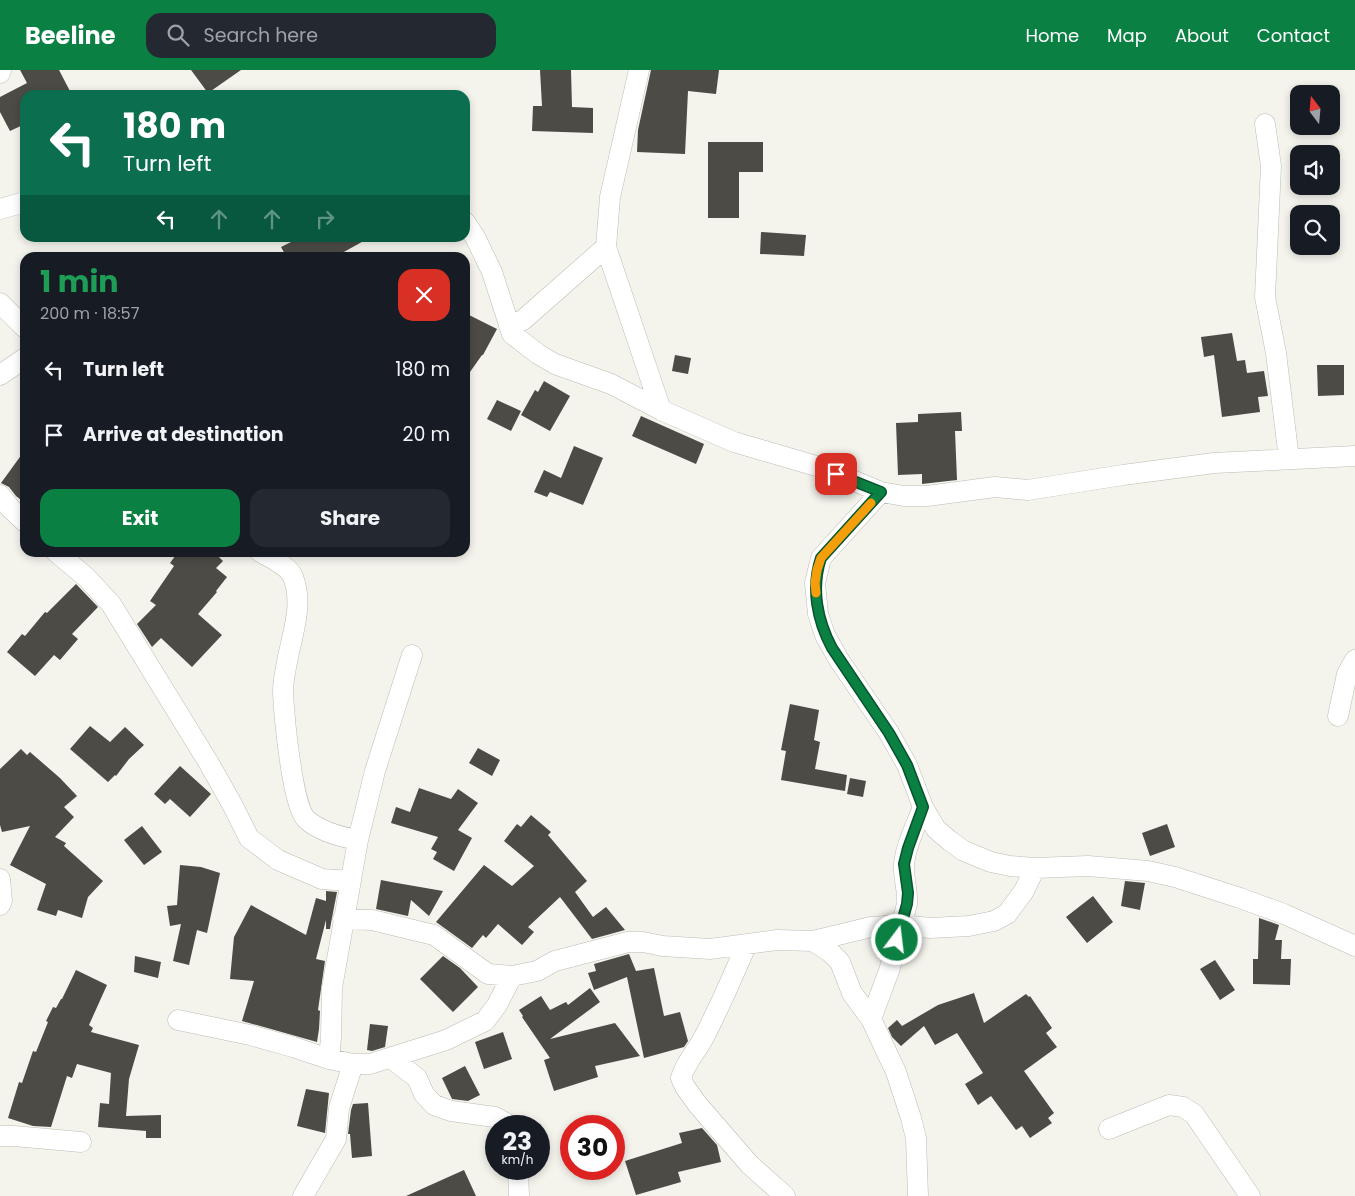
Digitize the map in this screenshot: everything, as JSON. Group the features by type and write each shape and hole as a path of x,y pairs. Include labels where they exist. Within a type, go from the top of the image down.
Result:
{"street":[{"path":"639,70 610,197 606,247 661,410"},
{"path":"1264,124 1271,166 1265,297 1276,353 1290,459"},
{"path":"0,208 20,203"},
{"path":"470,230 492,272 512,334 538,354 555,364 611,384 661,410 734,442 823,468 881,492 904,496 927,496 995,487 1028,490 1123,474 1214,463 1355,456"},
{"path":"509,326 523,320 606,247"},
{"path":"0,304 20,323"},
{"path":"0,375 20,361"},
{"path":"881,492 821,558 815,583 818,614 825,635 835,652 889,733 907,765 923,807 936,829 964,851 991,862 1010,866 1035,868 1088,866 1148,871 1166,875 1284,914 1355,946"},
{"path":"0,495 20,517"},
{"path":"62,557 87,578 111,604 210,765 249,838 278,860 305,872 322,879 351,881"},
{"path":"268,557 292,574 297,595 296,620 283,691 289,753 299,803 305,818 317,826 342,837 358,840"},
{"path":"329,1060 332,988 358,840 375,770 412,655"},
{"path":"1338,716 1347,674 1355,660"},
{"path":"871,1019 889,971 901,925 908,893 904,864 923,807"},
{"path":"343,919 372,920 434,935 488,974 512,976 537,971 554,962 628,942 710,949 777,940 813,941 871,927 901,925 930,928 960,927 994,921 1007,914 1024,891 1035,868"},
{"path":"0,879 2,901 0,905"},
{"path":"813,941 830,952 840,962 852,993 871,1019 896,1072 916,1138 918,1196"},
{"path":"747,944 715,1017 680,1078 698,1105 750,1165 785,1196"},
{"path":"178,1020 250,1034 329,1060 353,1064 370,1064 446,1040 485,1021 497,1005 512,976"},
{"path":"391,1058 416,1078 424,1094 434,1105 450,1111 485,1116"},
{"path":"303,1196 336,1139 339,1108 353,1064"},
{"path":"1109,1129 1168,1105 1183,1107 1194,1114 1250,1196"},
{"path":"0,1136 81,1142"},
{"path":"518,1180 519,1196"}],"building":[{"path":"20,70 59,70 69,90 20,90 20,126 10,131 0,112 0,97 27,83"},
{"path":"191,70 241,70 212,90 206,90"},
{"path":"540,70 571,70 572,107 593,108 593,133 532,131 533,106 542,106"},
{"path":"651,70 719,70 716,94 688,91 685,154 637,152 638,130"},
{"path":"708,142 763,142 763,172 739,172 739,218 708,218"},
{"path":"761,232 806,235 804,256 760,254"},
{"path":"291,242 362,242 344,252 284,252 281,247"},
{"path":"470,316 497,329 470,372"},
{"path":"1232,333 1237,361 1245,360 1247,373 1264,371 1268,396 1258,397 1260,412 1222,417 1214,355 1204,357 1201,337"},
{"path":"675,355 691,358 688,374 672,371"},
{"path":"1317,365 1344,365 1344,395 1318,396"},
{"path":"544,381 570,396 550,431 521,415 535,390 538,392"},
{"path":"497,400 521,411 511,431 487,419"},
{"path":"961,412 962,431 955,431 957,480 922,484 922,474 898,475 896,423 918,422 918,414"},
{"path":"641,416 704,444 696,464 632,436"},
{"path":"574,446 603,458 583,505 550,492 547,497 534,492 544,470 561,478"},
{"path":"20,457 20,499 9,487 1,483"},
{"path":"174,557 219,557 223,561 216,568 227,577 198,614 222,635 192,667 161,638 152,647 137,624 156,605 150,601 174,566 170,563"},
{"path":"76,584 98,607 72,634 78,639 60,660 54,655 35,676 7,652 22,634 25,636 45,612 47,613"},
{"path":"790,704 819,710 814,740 820,742 815,769 847,775 845,791 781,780 786,751 781,750"},
{"path":"90,726 110,742 125,727 144,745 129,759 116,776 108,782 70,749"},
{"path":"478,748 500,760 492,776 469,763"},
{"path":"21,749 27,755 30,752 60,778 77,796 64,807 74,817 55,837 66,843 64,846 103,881 88,897 82,918 58,910 56,916 37,910 46,884 10,865 30,826 2,832 0,825 0,769"},
{"path":"180,766 211,794 190,817 170,799 165,804 154,794"},
{"path":"850,778 866,781 863,797 847,794"},
{"path":"419,788 451,799 458,789 478,803 458,830 472,838 454,871 433,859 437,852 431,849 438,837 391,823 396,807 410,812"},
{"path":"531,815 551,832 548,835 587,881 575,892 593,917 606,907 625,930 592,939 560,897 528,927 534,932 522,945 498,924 486,938 483,935 472,948 436,922 484,865 512,886 534,866 504,841 517,824 521,827"},
{"path":"1167,824 1175,847 1150,856 1142,833"},
{"path":"142,826 162,852 144,865 124,840"},
{"path":"180,865 201,867 220,873 207,933 197,930 189,965 173,961 181,924 170,926 167,906 177,905"},
{"path":"381,880 443,891 429,916 411,900 408,916 376,909"},
{"path":"1125,881 1145,883 1140,910 1121,906"},
{"path":"326,891 337,892 330,929 326,929 326,920 316,959 325,961 318,1010 320,1011 317,1042 242,1021 254,981 230,979 234,937 251,905 306,935 316,898 326,901"},
{"path":"1093,896 1113,922 1087,943 1066,917"},
{"path":"1259,918 1279,925 1275,940 1282,940 1281,959 1291,959 1290,985 1253,984 1253,959 1258,959"},
{"path":"629,954 636,971 654,968 664,1016 680,1012 688,1041 684,1047 644,1058 627,977 594,990 588,973 596,971 594,964"},
{"path":"135,956 161,962 158,978 134,972"},
{"path":"443,956 460,968 478,987 453,1012 420,979"},
{"path":"1215,960 1235,990 1220,1000 1200,969"},
{"path":"76,970 107,985 89,1025 93,1028 91,1032 139,1045 129,1079 126,1116 161,1115 161,1138 146,1138 146,1131 98,1127 100,1103 109,1104 111,1073 77,1064 72,1078 67,1076 51,1127 33,1126 8,1118 19,1082 22,1083 33,1051 36,1052 48,1022 46,1021 53,1007 56,1008 62,999"},
{"path":"590,988 600,1002 550,1039 615,1023 640,1056 595,1066 598,1077 554,1091 544,1060 550,1058 519,1010 541,996 550,1010 566,1002 568,1005"},
{"path":"974,993 984,1023 1026,994 1030,996 1052,1028 1046,1033 1057,1047 1024,1071 1054,1113 1048,1118 1052,1123 1030,1138 1022,1126 1016,1130 991,1096 978,1105 965,1084 983,1073 957,1033 935,1045 924,1026 901,1046 892,1037 888,1028 897,1020 902,1026 938,1005"},
{"path":"370,1024 388,1026 385,1047 372,1051 367,1050"},
{"path":"503,1032 512,1059 484,1069 475,1042"},
{"path":"465,1066 480,1095 468,1101 452,1099 442,1078"},
{"path":"306,1089 329,1093 325,1133 297,1126"},
{"path":"368,1103 372,1156 352,1158 350,1134 348,1134 351,1110 353,1104"},
{"path":"702,1128 717,1145 721,1162 678,1172 681,1182 636,1195 625,1161 682,1143 679,1133"},
{"path":"464,1170 476,1196 406,1196"}],"slow traffic":[{"path":"816,593 815,583 821,558 871,503"}],"route":[{"path":"836,474 881,492 821,558 815,583 818,614 825,635 832,648 889,733 907,765 923,807 904,864 908,893 907,904 897,940"}]}
